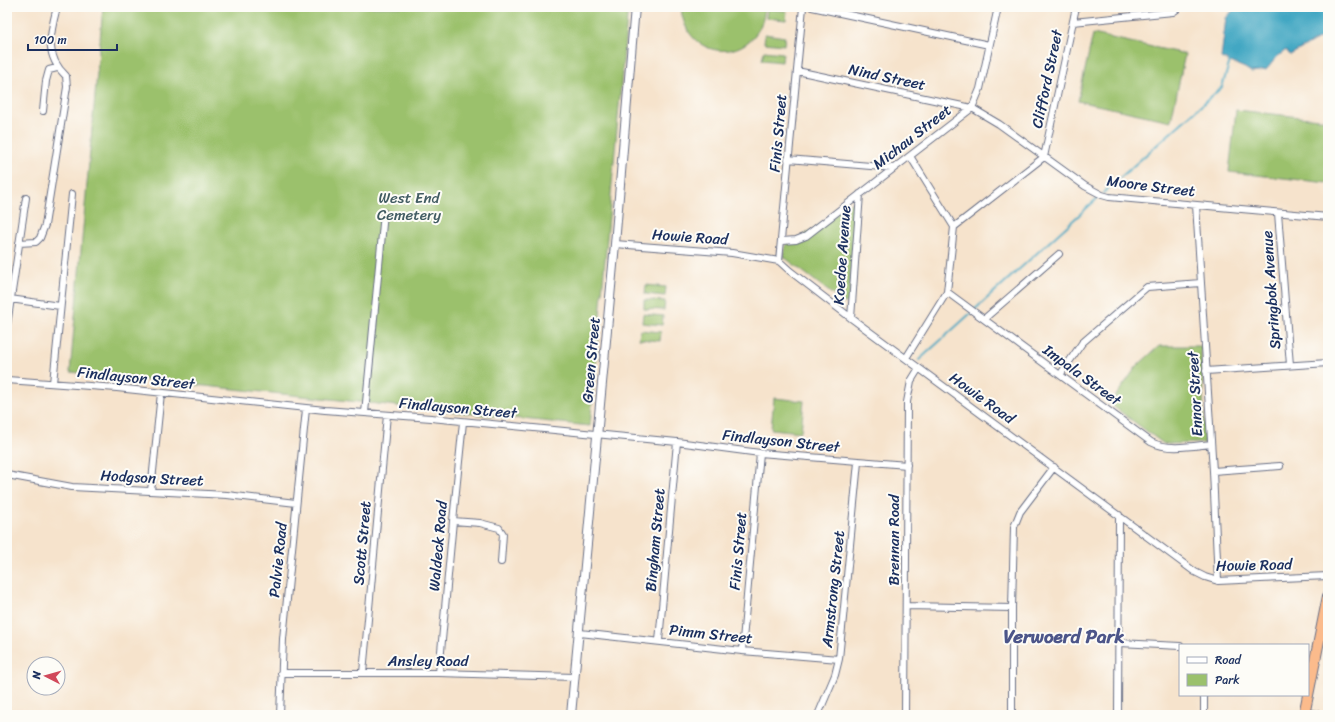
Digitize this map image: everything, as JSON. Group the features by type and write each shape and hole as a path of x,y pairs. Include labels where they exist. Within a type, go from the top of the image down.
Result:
{"highway":[{"path":"1309,693 1328,596"},
{"path":"1305,713 1308,696"}],"street":[{"path":"20,243 36,242 40,238 45,225 67,87 66,76 58,68 50,41 57,7"},
{"name":"Green Street","path":"571,715 616,244 635,7"},
{"name":"Finis Street","path":"779,261 803,7"},
{"path":"812,7 990,45"},
{"name":"Michau Street","path":"782,241 796,240 806,236 972,108 980,89 998,7"},
{"name":"Clifford Street","path":"1044,157 1076,7"},
{"path":"1073,22 1173,12 1180,7"},
{"path":"43,111 46,81 49,70 58,68"},
{"name":"Nind Street","path":"797,71 972,108"},
{"name":"Moore Street","path":"972,108 999,124 1084,186 1102,195 1109,197 1328,217"},
{"path":"906,358 947,292 954,227 910,156"},
{"path":"954,227 1044,157"},
{"path":"788,159 894,168"},
{"path":"53,383 72,194"},
{"name":"Koedoe Avenue","path":"851,318 860,194"},
{"path":"7,325 26,198"},
{"name":"Ennor Street","path":"1196,205 1213,471 1218,581"},
{"path":"365,413 384,213"},
{"name":"Springbok Avenue","path":"1278,213 1290,365"},
{"name":"Howie Road","path":"616,244 732,253 779,261 851,318 1195,572 1218,581 1328,576"},
{"path":"984,318 1059,254"},
{"path":"1060,375 1082,343 1147,287 1201,283"},
{"name":"Impala Street","path":"947,292 1158,446 1167,447 1211,444"},
{"path":"10,299 60,306"},
{"path":"1206,371 1328,363"},
{"name":"Brennan Road","path":"905,715 907,402 911,381 919,368"},
{"name":"Findlayson Street","path":"7,380 598,434 677,442 760,453 907,465"},
{"path":"152,491 161,393"},
{"name":"Palvie Road","path":"280,715 283,639 306,408"},
{"name":"Scott Street","path":"363,673 387,415"},
{"name":"Waldeck Road","path":"439,673 463,422"},
{"name":"Bingham Street","path":"660,641 677,442"},
{"name":"Finis Street","path":"742,651 760,453"},
{"name":"Armstrong Street","path":"818,715 835,675 839,660 858,462"},
{"path":"1213,471 1280,466"},
{"path":"1012,715 1013,532 1015,521 1020,512 1054,467"},
{"name":"Hodgson Street","path":"7,475 72,487 227,495 296,503"},
{"path":"1118,715 1119,515"},
{"path":"453,521 480,523 499,528 503,534 501,562"},
{"path":"906,606 1012,608"},
{"name":"Pimm Street","path":"580,633 839,660"},
{"path":"1119,643 1179,646"},
{"name":"Ansley Road","path":"281,673 439,673 575,677"},
{"path":"1204,696 1204,715"},
{"path":"1305,713 1322,715"}],"green space":[{"name":"West End Cemetery","path":"103,7 628,7 590,426 70,372"},
{"path":"681,7 765,7 760,26 751,40 738,48 723,50 708,48 695,40 686,26"},
{"path":"767,9 787,11 786,20 766,18"},
{"path":"765,34 785,37 784,45 764,43"},
{"path":"1093,34 1185,54 1171,121 1078,101"},
{"path":"764,51 783,53 782,62 762,60"},
{"path":"1236,110 1328,120 1328,183 1229,172"},
{"path":"856,200 849,302 844,303 784,257 785,246 788,242 794,242"},
{"path":"646,285 666,287 665,296 645,294"},
{"path":"644,300 665,301 664,310 644,309"},
{"path":"643,314 663,316 662,325 642,323"},
{"path":"640,330 661,332 660,341 639,339"},
{"path":"1159,346 1201,346 1205,443 1164,444 1110,404 1137,366"},
{"path":"774,398 804,401 801,432 771,429"}],"water":[{"path":"1236,7 1328,7 1328,28 1324,36 1290,55 1286,50 1277,57 1266,70 1251,72 1221,58 1226,18"}],"waterway":[{"path":"1103,193 1222,87 1230,61"},
{"path":"919,360 1100,196"}],"district":[{"name":"Verwoerd Park","path":"1064,636"}]}
